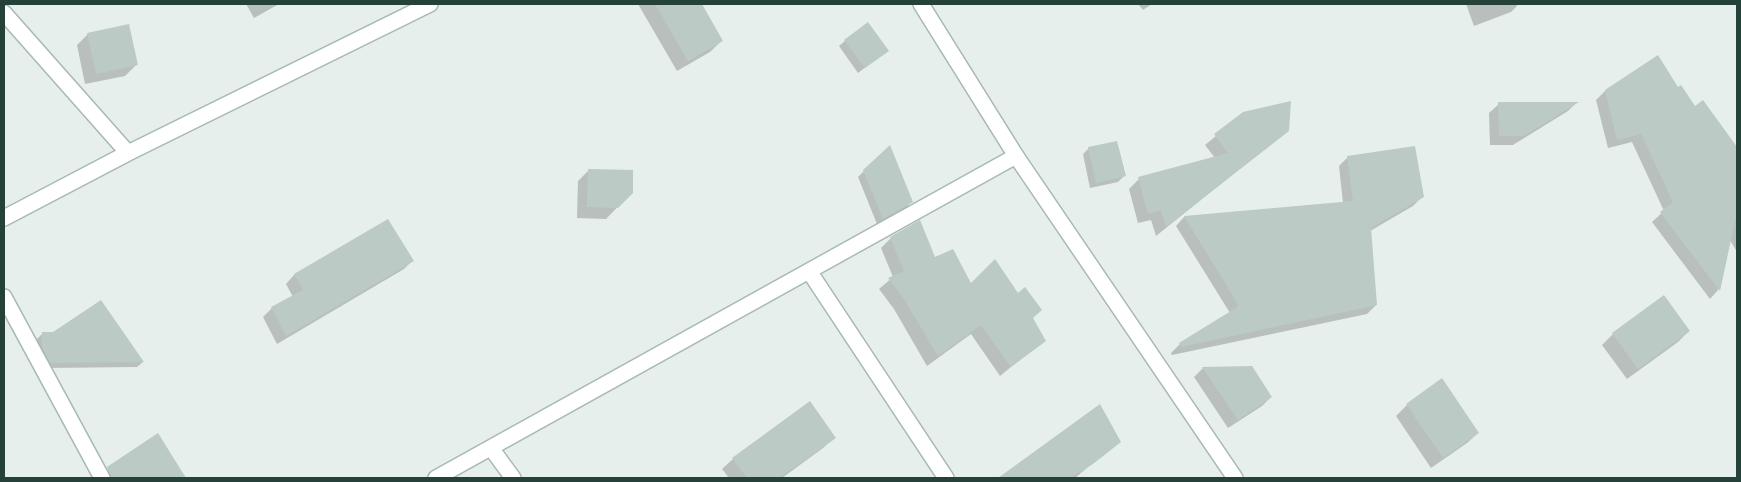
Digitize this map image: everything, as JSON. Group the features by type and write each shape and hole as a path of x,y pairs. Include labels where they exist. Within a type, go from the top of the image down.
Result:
{"street":[{"path":"4,218 128,154 430,4"},
{"path":"921,4 1016,156 1235,478"},
{"path":"4,13 128,154"},
{"path":"436,478 1016,156"},
{"path":"809,271 946,478"},
{"path":"4,298 102,478"},
{"path":"491,448 513,478"}],"building":[{"path":"655,4 702,4 723,41 688,61"},
{"path":"868,22 889,51 865,68 844,40"},
{"path":"129,24 138,65 96,74 87,33"},
{"path":"1658,55 1678,87 1681,85 1695,106 1703,100 1737,147 1737,212 1720,291 1660,212 1673,202 1641,134 1617,140 1605,90"},
{"path":"1291,101 1289,131 1166,227 1161,210 1148,214 1138,177 1228,153 1214,134 1243,112"},
{"path":"1498,102 1579,102 1524,136 1499,136"},
{"path":"1117,141 1126,176 1096,183 1088,147"},
{"path":"890,145 913,202 883,219 863,170"},
{"path":"1415,146 1424,197 1371,228 1377,305 1181,347 1179,343 1239,306 1184,216 1353,201 1347,156"},
{"path":"588,169 633,170 633,193 618,208 587,207"},
{"path":"388,219 414,261 286,336 271,307 303,290 294,274"},
{"path":"920,220 935,257 953,249 971,283 995,259 1018,293 1025,287 1042,310 1033,318 1046,341 1011,367 981,325 938,356 904,299 888,278 904,271 890,237"},
{"path":"1664,295 1690,331 1638,369 1612,333"},
{"path":"101,300 144,362 50,363 42,348 42,332 53,332"},
{"path":"1252,366 1272,397 1238,420 1202,367"},
{"path":"1442,378 1479,433 1443,458 1406,404"},
{"path":"810,401 836,438 779,478 747,478 732,458"},
{"path":"1100,404 1121,442 1093,464 1070,478 998,478"},
{"path":"158,433 186,478 111,478 107,467"}]}
